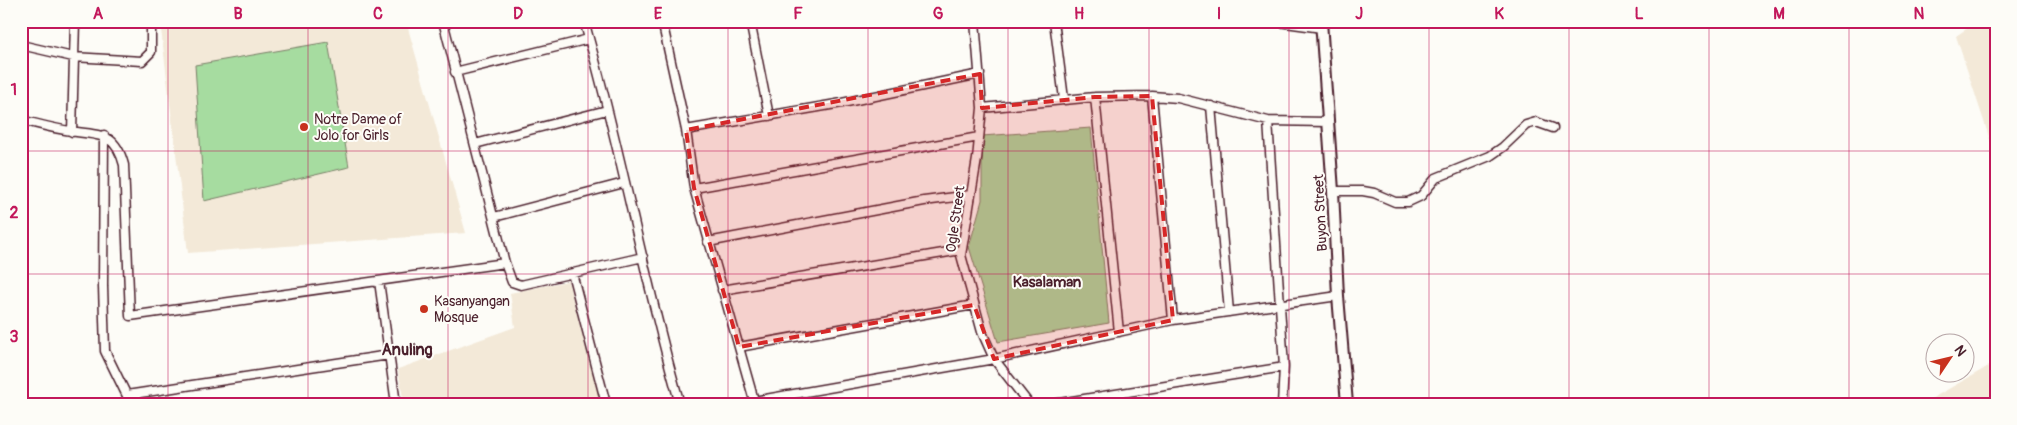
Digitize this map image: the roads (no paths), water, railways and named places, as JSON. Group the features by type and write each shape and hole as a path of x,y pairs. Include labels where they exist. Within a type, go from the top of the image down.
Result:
{"main road":[{"name":"Buyon Street","path":"1322,24 1334,191 1338,296 1347,404"}],"street":[{"path":"72,132 74,21"},
{"path":"21,45 73,57 145,60 151,52 151,21"},
{"path":"443,21 505,263 511,279 519,285 643,257"},
{"path":"584,21 664,349 680,404"},
{"path":"662,21 686,130 694,188 755,402 994,359 1174,320 1338,296"},
{"path":"750,21 770,116"},
{"name":"Ogle Street","path":"975,21 982,108 971,195 960,250 982,332 994,359 1029,404"},
{"path":"1054,21 1064,99"},
{"path":"1271,21 1322,24"},
{"path":"455,72 589,39"},
{"path":"686,130 770,116 980,74"},
{"path":"1095,96 1119,332"},
{"path":"982,108 1095,96 1152,96 1211,106 1268,121 1328,122"},
{"path":"1152,96 1174,320"},
{"path":"1211,106 1229,312"},
{"path":"475,144 607,110"},
{"path":"21,120 72,132 104,135 119,150 124,165 130,316 505,263"},
{"path":"1268,121 1284,367 1282,404"},
{"path":"1334,191 1363,191 1374,193 1395,202 1408,202 1421,196 1436,178 1496,152 1526,125 1536,122 1553,128"},
{"path":"104,135 103,286 105,352 131,404"},
{"path":"694,188 979,137"},
{"path":"494,217 624,183"},
{"path":"708,242 924,201 971,195"},
{"path":"722,290 960,250"},
{"path":"572,274 606,404"},
{"path":"379,281 396,404"},
{"path":"739,348 974,305"},
{"path":"127,395 389,355"},
{"path":"1053,404 1284,367"}],"place":[{"name":"Notre Dame of Jolo for Girls","path":"304,127"},
{"name":"Kasanyangan Mosque","path":"424,309"}],"district":[{"name":"Kasalaman","path":"1047,282"},
{"name":"Anuling","path":"407,349"}]}
